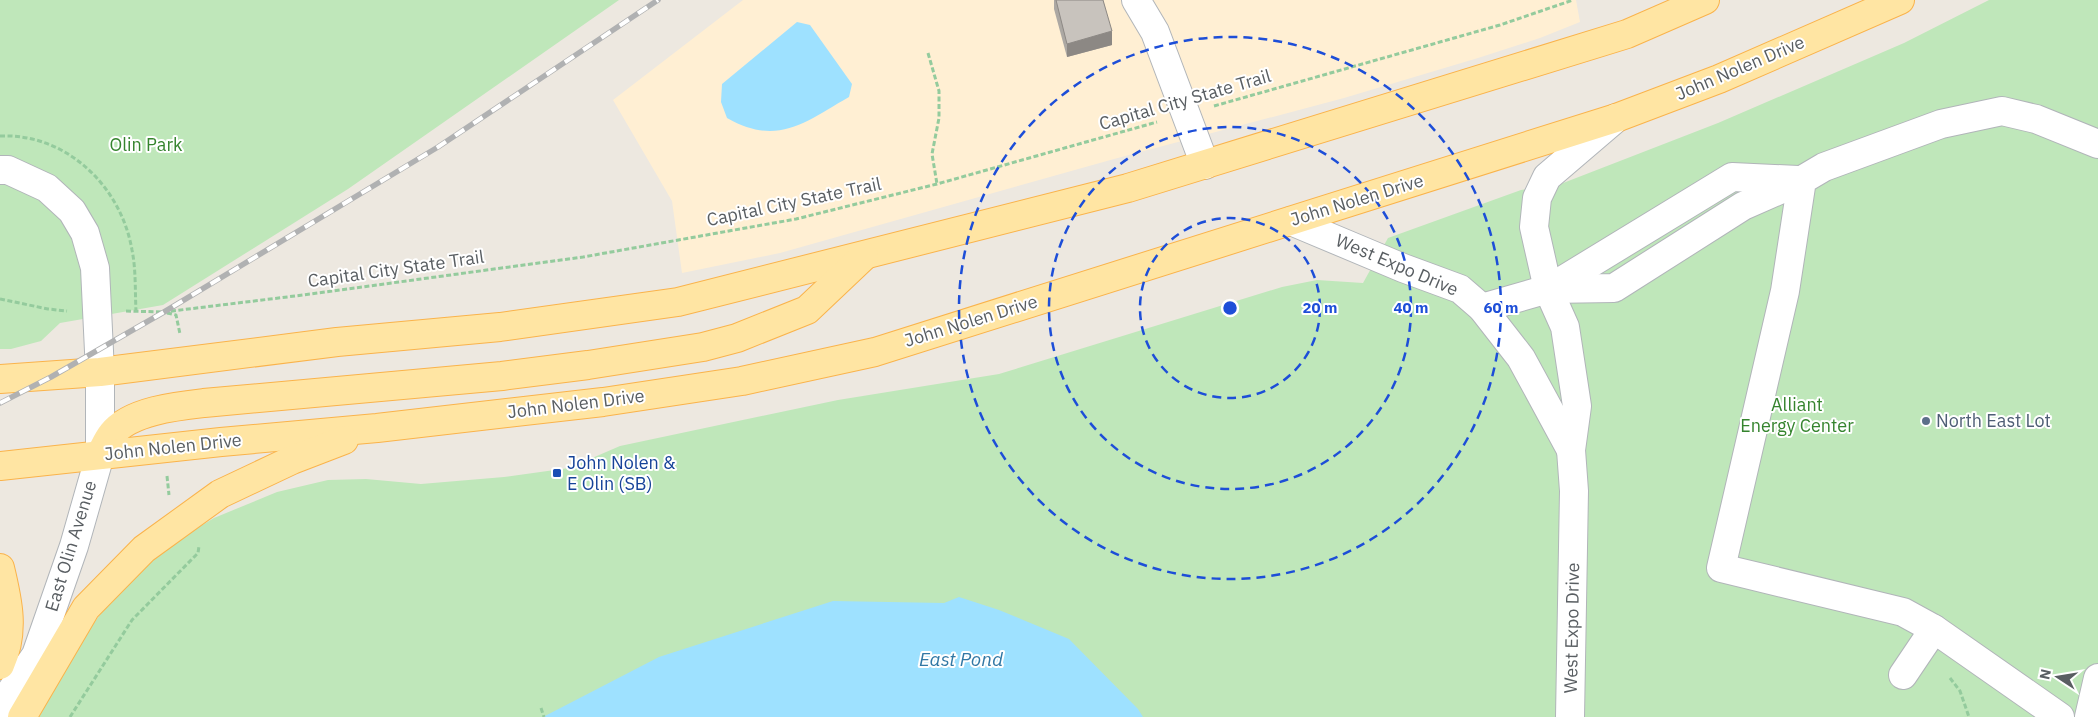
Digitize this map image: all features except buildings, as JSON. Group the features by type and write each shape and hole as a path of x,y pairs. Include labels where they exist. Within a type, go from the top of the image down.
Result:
{"main road":[{"path":"0,379 100,372 337,342 500,327 678,302 1128,188 1627,34 1705,0"},
{"name":"John Nolen Drive","path":"0,466 220,442 377,428 603,402 742,381 875,352 1616,118 1719,79 1900,0"},
{"path":"100,455 113,433 132,419 166,408 502,376 703,347 737,338 807,310 866,255"},
{"path":"22,717 86,608 144,549 220,494 292,460 377,428"},
{"path":"0,568 9,608 6,653 0,665"}],"street":[{"path":"1136,0 1155,32 1206,165"},
{"path":"1482,308 1548,289 1732,178 1802,180 1824,167 1941,124 2002,111 2036,118 2098,144"},
{"name":"West Expo Drive","path":"1570,717 1574,491 1571,450 1577,406 1564,327 1548,289 1534,227 1537,198 1547,177 1616,118"},
{"name":"East Olin Avenue","path":"0,170 8,170 47,188 72,211 85,232 95,268 100,372 100,455 74,546 36,655 0,708"},
{"path":"1802,180 1785,291 1721,568 1903,612 1934,629 2060,717"},
{"name":"West Expo Drive","path":"1291,220 1403,268 1460,288 1482,308 1520,358 1571,450"},
{"path":"1903,675 1934,629"},
{"path":"2089,717 2098,678"}],"path":[{"name":"Capital City State Trail","path":"0,299 48,310 97,313 136,310 164,312 313,294 583,257 796,220 937,184 1188,114 1500,25 1573,0"},
{"path":"928,53 939,91 939,118 932,154 937,184"},
{"path":"540,708 544,717"}],"shaded area":[{"path":"743,0 1576,0 1580,22 1540,38 1478,58 1344,98 1114,159 780,253 682,273 672,201 613,100"}],"green space":[{"name":"Olin Park","path":"0,0 619,0 348,189 163,305 60,323 41,341 11,349 0,349"},
{"name":"Alliant Energy Center","path":"1989,0 2098,0 2098,717 37,717 88,631 116,593 141,566 174,542 214,518 277,492 328,480 366,479 421,484 504,477 569,468 620,446 838,400 999,374 1282,287 1317,280 1363,283 1388,238 1521,190 1558,185 1718,123 1904,43"}],"water":[{"path":"797,22 810,25 852,84 849,97 805,122 791,128 776,131 745,126 727,118 721,102 722,84"},
{"name":"East Pond","path":"959,597 999,610 1069,639 1138,709 1143,717 543,717 659,657 833,601 944,603"}],"railway":[{"path":"0,403 51,377 164,312 438,147 658,0"}],"place":[{"name":"North East Lot","path":"1926,421"},
{"name":"John Nolen & E Olin (SB)","path":"557,473"}]}
